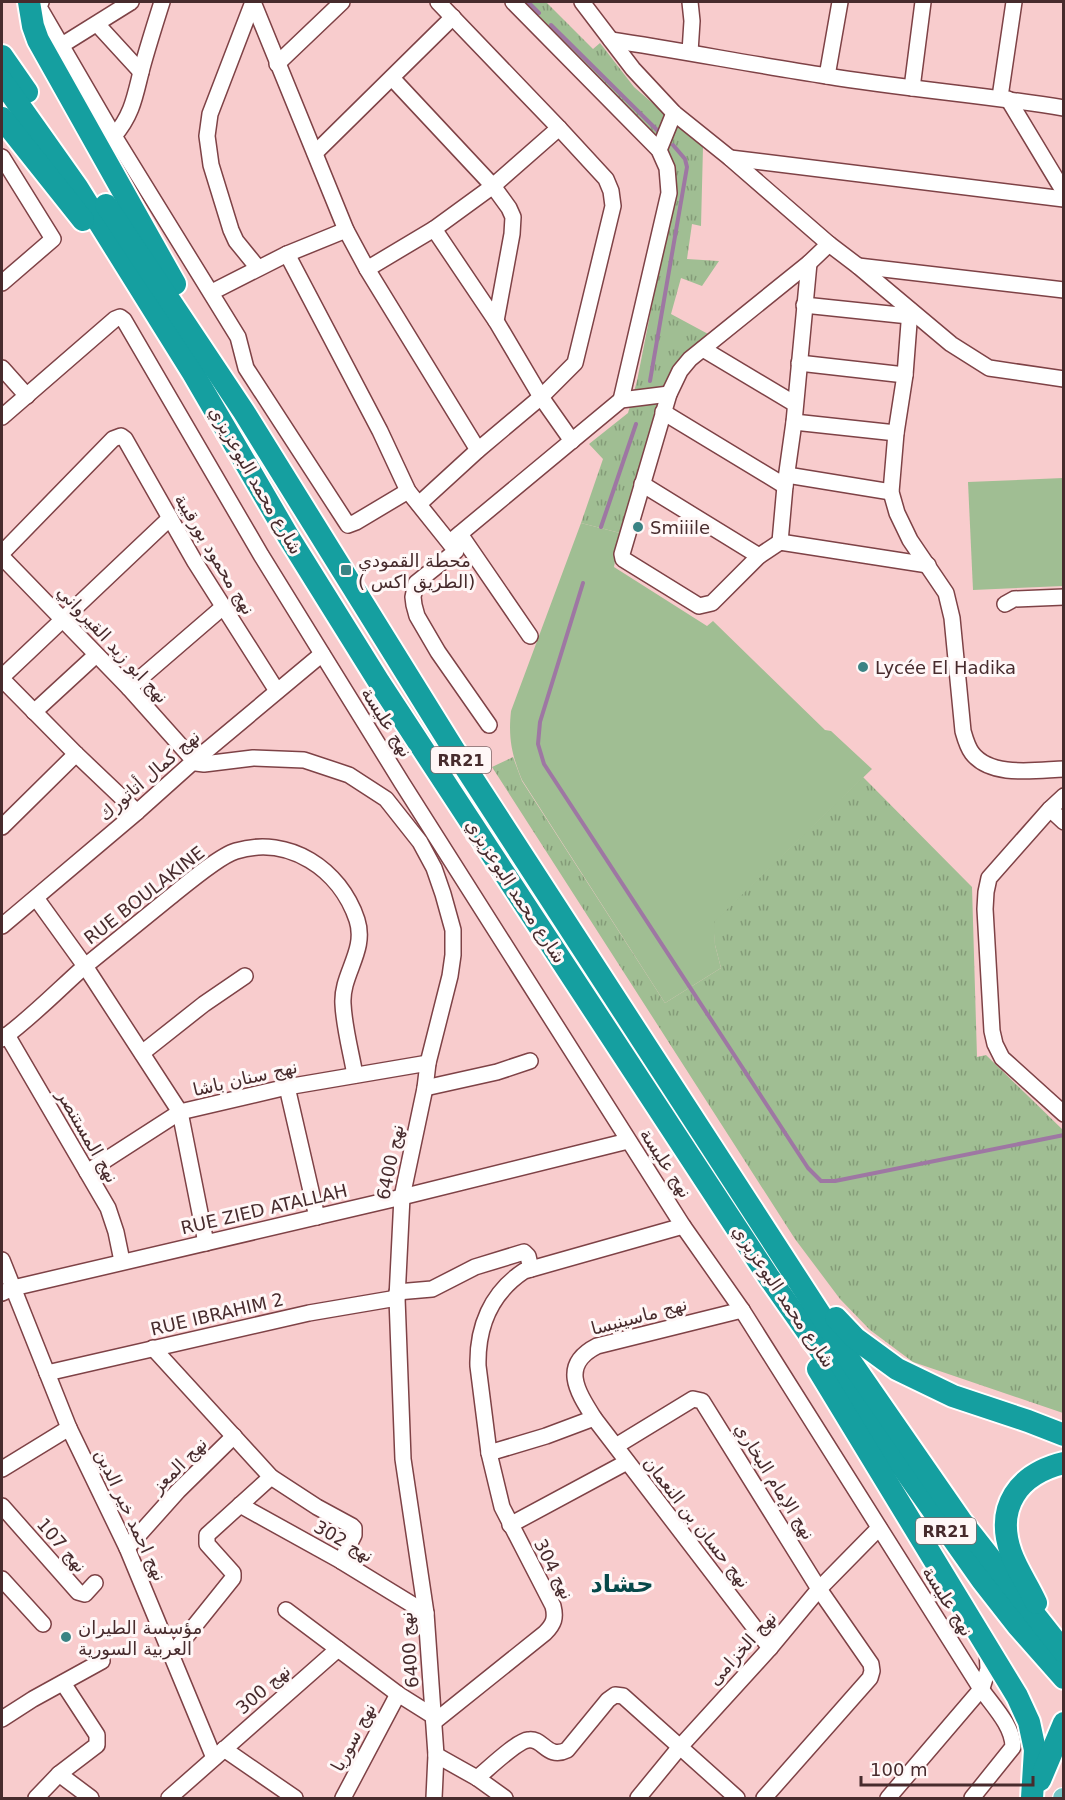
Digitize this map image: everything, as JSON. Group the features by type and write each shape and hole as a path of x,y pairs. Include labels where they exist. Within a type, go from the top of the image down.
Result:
{"highway":[{"path":"29,2 38,40 190,310 244,412"},
{"name":"شارع محمد البوعزيزي","path":"2,56 194,373 288,536 379,682 768,1276 846,1370 1058,1646"},
{"name":"شارع محمد البوعزيزي","path":"2,81 65,158 244,412 454,750 790,1265 846,1370 982,1580 1018,1626 1064,1678"},
{"path":"2,118 90,229 151,318 194,373"},
{"path":"790,1265 856,1339 897,1369 954,1396 1064,1435"},
{"path":"768,1276 784,1310 839,1405 1017,1696 1029,1722 1035,1750 1032,1798"},
{"path":"1058,1646 1011,1554 1005,1525 1008,1508 1016,1490 1031,1476 1047,1467 1064,1463"},
{"path":"1032,1798 1064,1723"}],"street":[{"path":"41,2 39,7 114,136 238,337 246,368 346,522 352,525 408,491"},
{"path":"62,45 131,2"},
{"path":"114,136 123,126 137,93 162,2"},
{"path":"258,268 236,241 231,230 211,165 207,136 210,114 253,2 346,230 367,269 478,450"},
{"path":"277,64 342,2"},
{"path":"420,504 569,370 578,356 613,206 612,191 606,179 438,2"},
{"path":"513,2 659,150 668,168 669,193 621,400"},
{"path":"582,2 633,69 674,113 730,158 828,244 858,266 909,313 989,368 1064,380"},
{"path":"690,2 692,21 690,52"},
{"path":"827,76 840,2"},
{"path":"912,88 923,2"},
{"path":"1014,2 1004,98 1064,192"},
{"path":"315,153 453,17"},
{"path":"97,24 141,72"},
{"path":"611,40 827,76 1004,98 1064,108"},
{"path":"392,78 493,186 509,207 513,225 496,321"},
{"path":"659,150 674,113"},
{"path":"367,269 434,229 493,186 559,128"},
{"path":"2,157 53,239 2,282"},
{"path":"730,158 1064,199"},
{"path":"434,229 496,321 541,397 572,441"},
{"path":"212,292 287,254 346,230"},
{"path":"828,244 809,263 685,364 669,394 663,412 622,554 626,563 699,606 712,603 759,556 780,542 928,565"},
{"path":"287,254 380,431 408,491 455,538 530,636"},
{"path":"780,542 809,263"},
{"path":"858,266 1064,290"},
{"path":"804,305 909,313"},
{"path":"909,313 905,375 896,433 891,492 897,513 910,540 946,593 952,618 963,731 972,754 983,763 995,768 1026,771 1064,769"},
{"name":"نهج عليسة","path":"27,396 115,319 120,317 124,320 261,555 433,832 628,1141 683,1226 742,1310 1009,1730 1013,1739 1013,1748 972,1798"},
{"path":"703,349 795,404"},
{"path":"799,363 905,375"},
{"path":"2,368 27,396 2,417"},
{"path":"455,538 621,400 669,394"},
{"path":"663,412 786,480 891,492"},
{"path":"794,422 896,433"},
{"name":"نهج محمود بورقيبة","path":"2,555 113,439 121,436 125,439 223,607 277,691"},
{"path":"642,483 759,556"},
{"path":"137,812 76,754 2,678 170,518"},
{"path":"455,538 456,552 416,583 414,605 420,621 438,652 489,725"},
{"name":"نهج ابو زيد القيرواني","path":"2,555 129,688 194,761"},
{"path":"1005,604 1014,599 1064,597"},
{"path":"129,688 223,607"},
{"name":"نهج كمال أتاتورك","path":"2,926 322,654"},
{"path":"34,712 96,655"},
{"path":"2,826 76,754"},
{"name":"نهج 6400","path":"194,761 199,764 253,758 304,760 348,775 386,800 420,842 434,868 453,930 454,944 450,976 428,1063 425,1088 402,1197 397,1295 404,1474 426,1613 436,1755 434,1798"},
{"path":"1064,796 989,878 985,909 994,1044 1002,1058 1064,1114"},
{"path":"1050,809 1064,822"},
{"path":"420,842 433,832"},
{"name":"RUE BOULAKINE","path":"4,1037 85,966 192,880 233,852 251,848 270,848 297,852 326,870 344,893 357,920 360,934 359,945 346,985 343,1003 356,1076"},
{"path":"36,898 85,966 180,1112 206,1243"},
{"path":"142,1053 204,1004 245,976"},
{"name":"نهج المستنصر","path":"4,1037 108,1208 122,1261"},
{"path":"425,1088 497,1072 530,1060"},
{"name":"نهج سنان باشا","path":"87,1172 180,1112 287,1087 428,1063"},
{"path":"287,1087 317,1217"},
{"name":"RUE ZIED ATALLAH","path":"7,1291 122,1261 402,1197 628,1141"},
{"name":"نهج 304","path":"433,1719 545,1633 553,1625 556,1616 553,1606 510,1525 496,1486 489,1453 477,1346 481,1329 498,1295 512,1279 524,1271 683,1226"},
{"name":"RUE IBRAHIM 2","path":"47,1373 309,1313 432,1289 475,1267 524,1252 528,1256 531,1269"},
{"name":"نهج احمد خير الدين","path":"2,1260 7,1291 47,1373 69,1428 127,1548 172,1654 219,1754"},
{"name":"نهج ماسينيسا","path":"594,1418 580,1397 574,1378 575,1368 586,1351 618,1339 742,1310"},
{"path":"153,1348 271,1477 354,1528 354,1534 341,1561"},
{"name":"نهج الإمام البخاري","path":"616,1446 693,1399 702,1401 819,1589 870,1664 872,1671 870,1678 764,1798"},
{"path":"489,1453 546,1436 594,1418"},
{"name":"نهج حسان بن النعمان","path":"594,1418 770,1648"},
{"path":"2,1469 69,1428"},
{"name":"نهج المعز","path":"127,1548 178,1491 234,1436"},
{"path":"510,1525 627,1462"},
{"path":"172,1654 233,1578 233,1573 207,1544 207,1535 271,1477"},
{"name":"نهج 302","path":"240,1505 341,1561 426,1613"},
{"name":"نهج 107","path":"2,1506 78,1592 85,1594 95,1583"},
{"name":"نهج الخزامى","path":"638,1798 819,1589 879,1528"},
{"path":"2,1579 43,1624"},
{"path":"286,1610 433,1719"},
{"name":"نهج 300","path":"169,1798 338,1649"},
{"path":"888,1798 982,1688 988,1669 987,1649"},
{"path":"2,1716 102,1661"},
{"path":"36,1798 60,1774 97,1744 98,1740 63,1683"},
{"path":"982,1688 998,1688 1017,1696"},
{"name":"نهج سوريا","path":"343,1798 398,1694"},
{"path":"477,1778 527,1740 535,1740 553,1753 567,1750 608,1700 615,1695 623,1696 737,1798"},
{"path":"219,1754 295,1798"},
{"path":"436,1755 477,1778 505,1798"},
{"path":"60,1774 91,1798"}],"green space":[{"path":"519,2 546,2 593,49 600,43 634,87 703,147 701,226 692,224 687,259 719,261 702,286 681,278 671,314 710,335 673,369 620,533 581,523 603,459 589,444 628,413 637,381 674,193 672,167"},
{"path":"1063,478 1063,586 973,590 968,482"},
{"path":"581,523 620,533 614,567 707,626 713,621 825,730 831,731 872,769 714,922 715,945 721,968 665,1003 522,780 512,747 511,711"},
{"path":"513,757 522,781 665,1003 721,968 715,945 713,922 863,777 972,887 977,1057 986,1055 1063,1130 1063,1413 913,1362 870,1330 840,1299 795,1239 492,767"}],"waterway":[{"path":"528,2 539,13"},
{"path":"551,25 661,134"},
{"path":"650,381 687,167 685,159 673,145"},
{"path":"601,527 636,424"},
{"path":"583,583 540,722 538,744 544,764 808,1168 821,1181 835,1181 1064,1135"}],"place":[{"name":"Smiiile","path":"638,527"},
{"name":"محطة القمودي ( الطريق اكس)","path":"346,570"},
{"name":"Lycée El Hadika","path":"863,667"},
{"name":"مؤسسة الطيران العربية السورية","path":"66,1637"}],"district":[{"name":"حشاد","path":"622,1584"}]}
